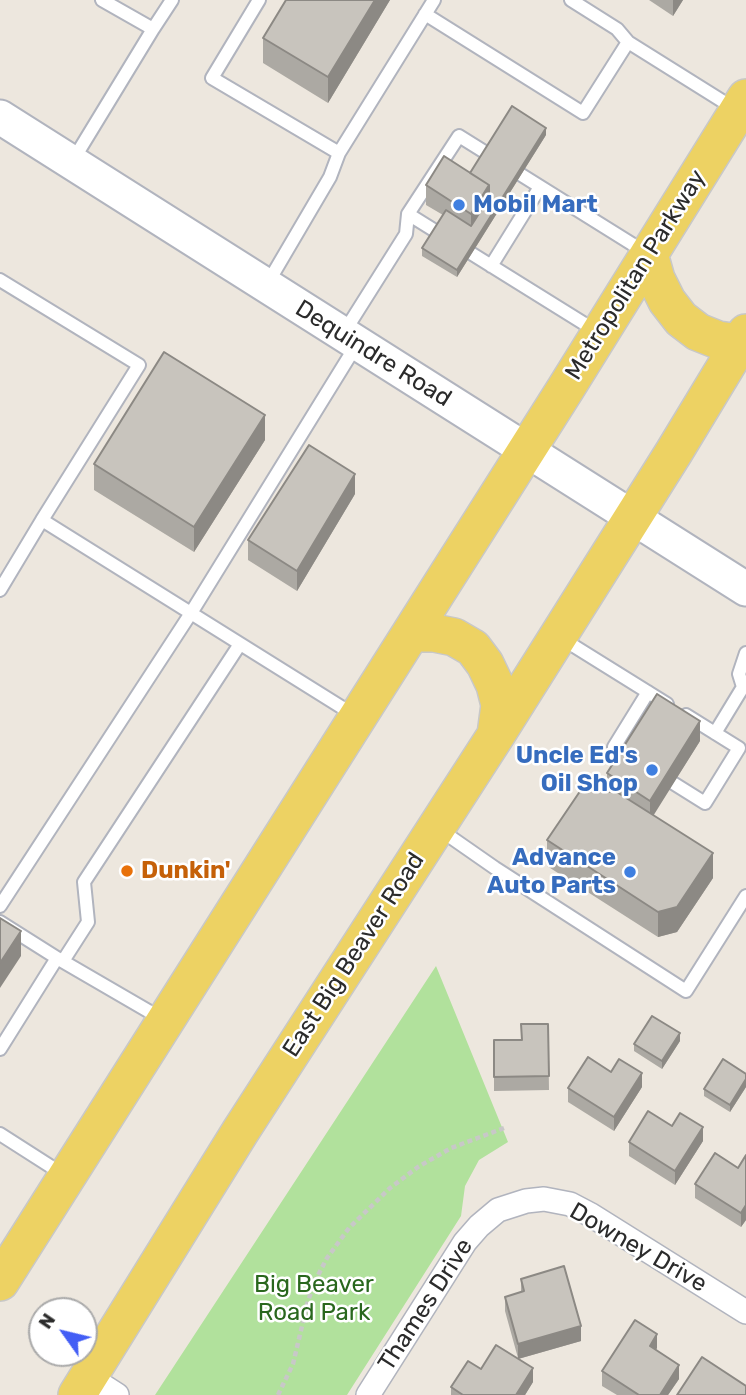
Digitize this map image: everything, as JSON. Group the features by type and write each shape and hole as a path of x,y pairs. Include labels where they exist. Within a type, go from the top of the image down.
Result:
{"main road":[{"name":"Metropolitan Parkway","path":"526,450 742,105"},
{"name":"Dequindre Road","path":"0,117 746,589"},
{"path":"649,254 656,279 681,319 698,332 718,340 743,338"},
{"path":"633,517 743,338"},
{"path":"0,1282 526,450"},
{"name":"East Big Beaver Road","path":"94,1389 240,1132 633,517"},
{"path":"411,633 454,636 472,648 485,664 495,685 500,705 496,735"}],"street":[{"name":"Downey Drive","path":"526,1201 544,1199 570,1204 746,1312"},
{"name":"Thames Drive","path":"368,1395 465,1242 498,1210 526,1201"}],"lane":[{"path":"102,0 153,29"},
{"path":"72,163 172,0"},
{"path":"259,0 212,78 339,153"},
{"path":"266,286 330,177 339,153 434,0"},
{"path":"572,0 617,29 628,42 742,105"},
{"path":"425,14 583,113 628,42"},
{"path":"0,906 191,613 350,339 406,234 408,214 459,136 649,254"},
{"path":"491,266 540,187"},
{"path":"408,214 599,333"},
{"path":"0,280 139,365 0,590"},
{"path":"42,520 357,717"},
{"path":"558,636 739,748 705,803 673,783"},
{"path":"0,1049 88,922 85,882 240,644"},
{"path":"715,733 744,686 739,674 746,653"},
{"path":"630,756 614,747 648,692"},
{"path":"436,827 686,991 746,895"},
{"path":"0,922 165,1020"},
{"path":"0,1134 67,1177"}],"path":[{"path":"278,1395 293,1364 315,1281 327,1258 349,1228 390,1188 418,1167 451,1148 504,1128"}],"green space":[{"name":"Big Beaver Road Park","path":"436,966 508,1142 479,1160 465,1186 461,1216 347,1395 155,1395"}],"building":[{"path":"286,0 375,0 328,77 263,38"},
{"path":"512,106 546,128 457,270 422,248 446,210 471,226 489,198 489,185 470,173"},
{"path":"444,156 489,185 471,214 426,185"},
{"path":"164,352 265,415 194,527 94,464"},
{"path":"309,445 355,474 297,571 248,540"},
{"name":"Uncle Ed's Oil Shop","path":"657,694 700,721 650,801 607,773"},
{"name":"Advance Auto Parts","path":"589,778 610,792 612,789 713,853 677,907 658,912 547,840"},
{"path":"0,918 21,931 0,963"},
{"path":"652,1016 680,1033 662,1061 634,1044"},
{"path":"521,1024 548,1024 549,1076 494,1077 494,1040 522,1040"},
{"path":"588,1057 611,1072 619,1059 642,1073 614,1117 568,1088"},
{"path":"723,1059 746,1074 746,1079 730,1105 704,1089"},
{"path":"648,1111 672,1126 680,1113 703,1127 675,1171 629,1142"},
{"path":"715,1153 738,1168 746,1155 746,1205 741,1213 695,1184"},
{"path":"564,1266 581,1326 518,1344 505,1297 524,1291 521,1279"},
{"path":"635,1320 657,1334 650,1346 679,1365 660,1395 639,1395 602,1371"},
{"path":"496,1345 533,1368 516,1395 463,1395 451,1387 468,1361 481,1369"},
{"path":"702,1357 746,1386 746,1395 677,1395"}],"place":[{"name":"Mobil Mart","path":"459,205"},
{"name":"Uncle Ed's Oil Shop","path":"652,770"},
{"name":"Dunkin'","path":"127,871"},
{"name":"Advance Auto Parts","path":"630,872"}]}
